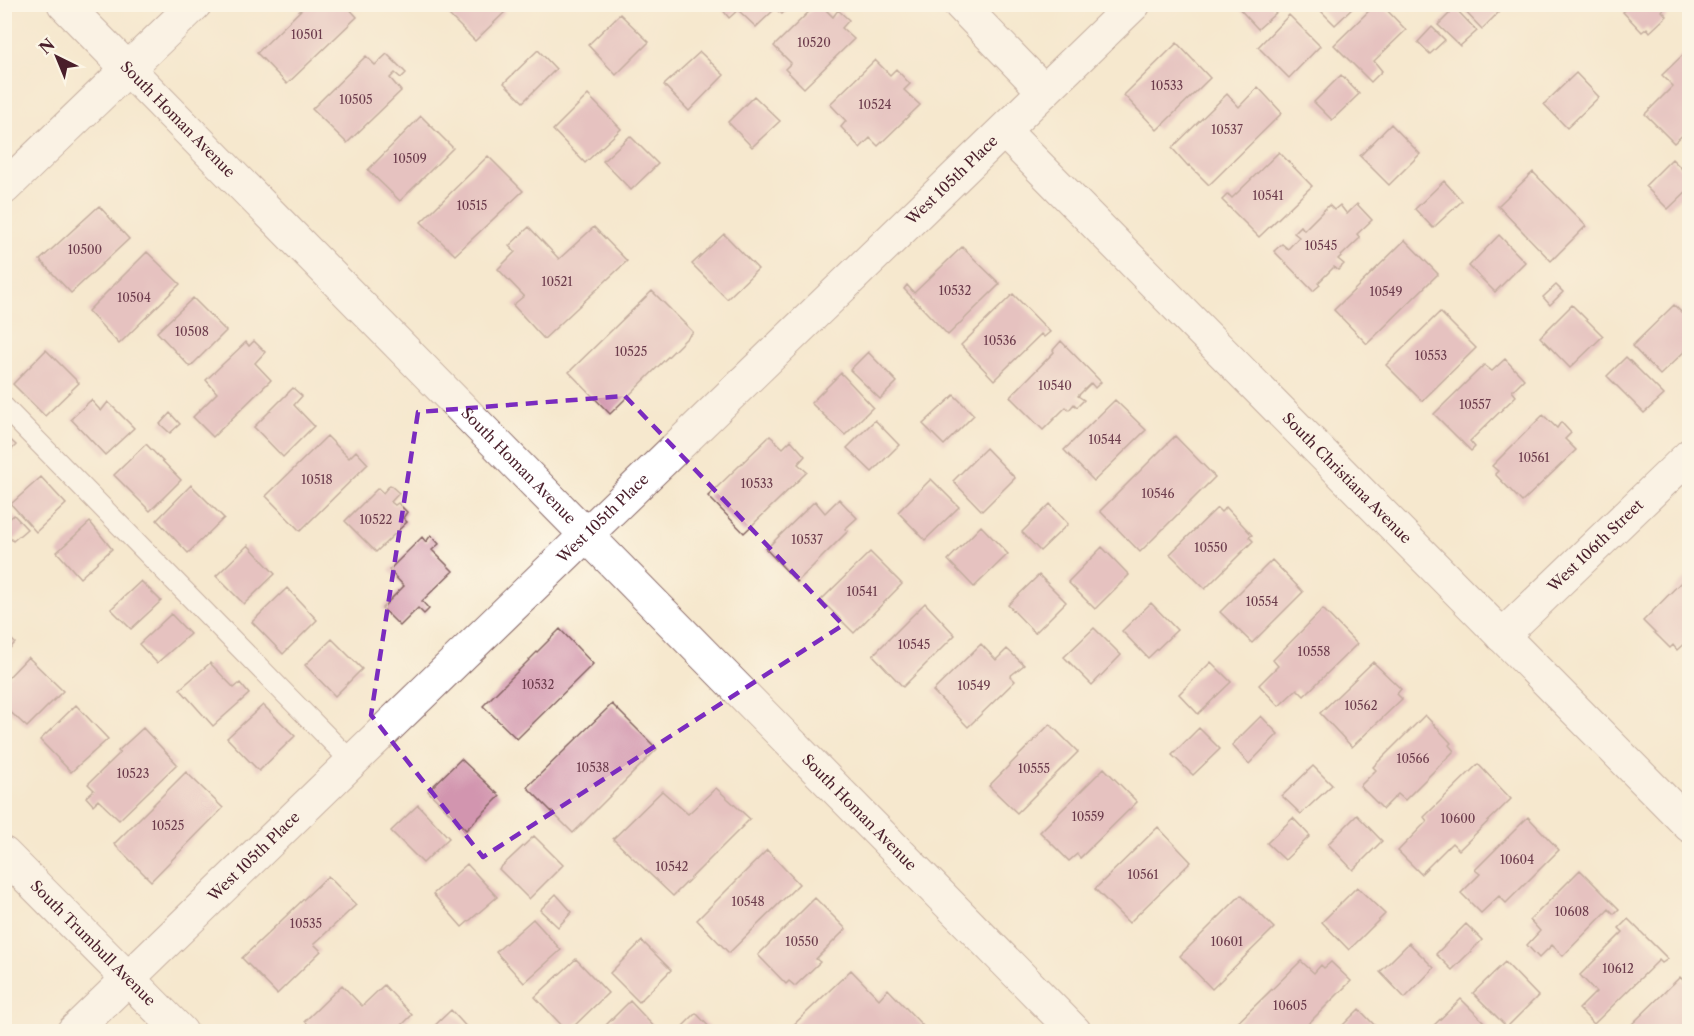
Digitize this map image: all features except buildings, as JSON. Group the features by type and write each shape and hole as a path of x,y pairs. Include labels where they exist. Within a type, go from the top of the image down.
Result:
{"street":[{"name":"South Homan Avenue","path":"64,4 1075,1032"},
{"path":"4,188 195,4"},
{"path":"960,4 1044,91"},
{"name":"West 105th Place","path":"73,1032 1134,4"},
{"name":"South Christiana Avenue","path":"1004,131 1689,826"},
{"name":"West 106th Street","path":"1502,636 1689,455"},
{"name":"South Trumbull Avenue","path":"4,854 181,1032"}],"lane":[{"path":"4,407 352,762"}],"highlighted area":[{"path":"625,396 843,625 483,857 371,715 418,412"}]}
